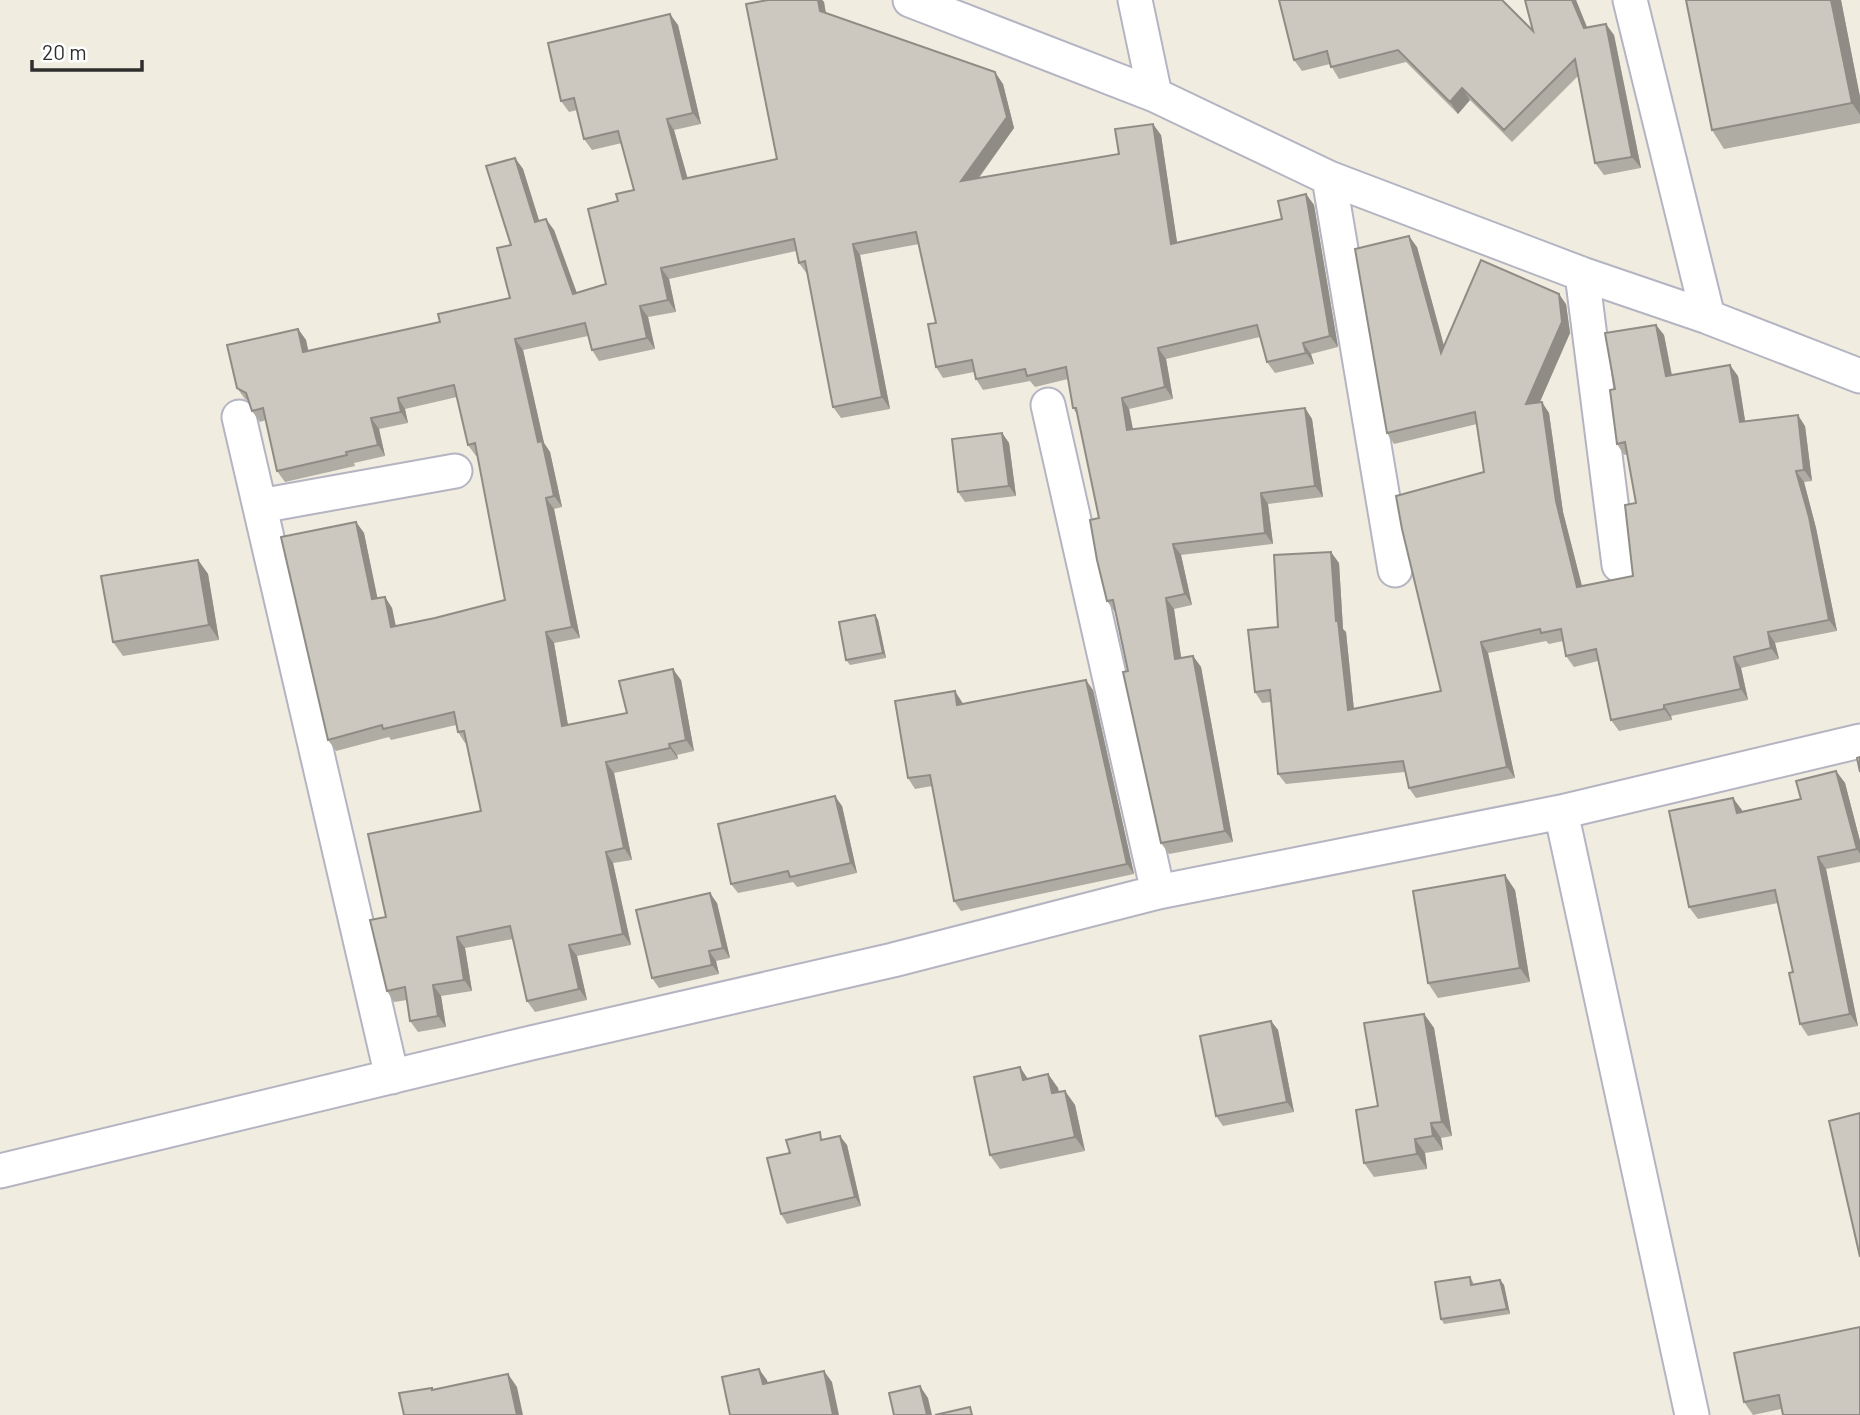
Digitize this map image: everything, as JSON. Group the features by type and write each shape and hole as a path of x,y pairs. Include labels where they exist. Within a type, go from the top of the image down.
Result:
{"street":[{"path":"910,0 1155,95 1329,178 1582,274 1709,317 1860,376"},
{"path":"1135,0 1155,95"},
{"path":"1630,0 1709,317"},
{"path":"1329,178 1395,570"},
{"path":"1582,274 1619,565"},
{"path":"1048,405 1158,892"},
{"path":"239,417 392,1077"},
{"path":"260,506 455,471"},
{"path":"0,1171 893,960 1158,892 1561,812 1860,741"},
{"path":"1561,812 1692,1415"}],"building":[{"path":"768,0 818,0 820,11 995,72 1007,117 961,181 1119,154 1115,129 1153,124 1171,244 1282,219 1278,201 1306,194 1330,336 1303,343 1306,353 1267,362 1257,325 1158,348 1165,387 1122,398 1127,430 1305,408 1315,486 1261,493 1265,533 1173,544 1185,594 1166,598 1175,659 1193,656 1225,831 1161,843 1123,672 1128,671 1113,600 1107,601 1097,560 1090,520 1099,518 1066,367 1027,376 1025,369 976,379 972,360 936,367 928,324 936,323 916,232 853,244 882,397 833,407 805,261 799,263 794,239 661,268 668,300 640,306 647,338 592,350 585,323 515,339 538,442 542,441 554,496 546,498 572,627 546,632 562,726 627,713 619,681 673,669 686,740 669,744 670,748 606,762 624,848 606,852 623,934 569,945 579,989 527,1001 510,926 457,937 464,980 433,985 438,1016 410,1021 405,987 387,991 370,920 386,917 368,834 481,811 464,731 458,732 454,712 383,729 382,725 328,740 281,537 356,522 372,599 385,597 391,627 505,600 475,443 468,445 454,385 398,398 401,412 371,418 378,445 277,471 263,408 252,411 246,393 237,388 227,345 298,329 303,352 440,322 438,314 510,298 497,248 511,245 486,166 515,158 535,222 546,219 573,294 606,284 588,209 618,201 616,194 634,190 618,131 584,139 574,98 561,101 548,43 670,14 693,113 667,119 683,179 777,159 746,4"},
{"path":"1279,0 1502,0 1533,31 1525,0 1572,0 1584,28 1606,24 1632,157 1595,163 1575,59 1504,130 1462,88 1450,102 1398,50 1331,67 1327,51 1294,60"},
{"path":"1686,0 1831,0 1852,103 1712,130"},
{"path":"1409,236 1441,353 1481,260 1559,294 1562,322 1526,404 1542,402 1556,501 1577,587 1633,576 1625,505 1636,503 1625,442 1617,444 1610,390 1615,389 1605,333 1656,325 1666,376 1730,365 1740,422 1798,415 1804,470 1796,471 1809,517 1829,620 1768,632 1771,648 1734,657 1741,689 1664,705 1664,709 1611,720 1596,649 1566,656 1561,629 1541,633 1540,629 1481,642 1507,767 1409,788 1403,761 1278,774 1270,690 1255,692 1248,630 1278,627 1274,555 1331,552 1336,621 1348,710 1441,691 1396,496 1484,472 1475,412 1387,433 1355,249"},
{"path":"1002,433 1009,486 958,492 952,439"},
{"path":"198,560 209,625 113,642 101,576"},
{"path":"875,615 883,653 846,660 839,622"},
{"path":"1086,680 1127,864 954,901 930,775 908,778 895,701 955,691 957,705"},
{"path":"1836,771 1857,849 1818,857 1850,1014 1800,1024 1789,973 1793,972 1775,890 1689,907 1669,811 1733,798 1737,813 1801,799 1796,781"},
{"path":"835,796 851,863 790,877 788,871 731,884 718,824"},
{"path":"1505,875 1520,968 1428,983 1413,891"},
{"path":"710,893 723,948 709,951 712,965 652,978 636,910"},
{"path":"1424,1014 1442,1122 1431,1123 1433,1136 1415,1139 1417,1154 1364,1163 1356,1110 1378,1106 1364,1023"},
{"path":"1271,1021 1287,1102 1216,1116 1200,1036"},
{"path":"1020,1067 1023,1080 1048,1074 1052,1093 1065,1091 1075,1137 990,1155 974,1077"},
{"path":"1860,1113 1860,1257 1829,1121"},
{"path":"820,1132 821,1140 840,1136 855,1197 781,1214 767,1158 790,1153 786,1140"},
{"path":"1470,1277 1471,1285 1500,1280 1507,1309 1441,1319 1435,1282"},
{"path":"1860,1327 1860,1415 1783,1415 1779,1395 1744,1402 1734,1353"},
{"path":"759,1369 763,1384 824,1371 833,1415 730,1415 722,1377"},
{"path":"508,1374 517,1415 404,1415 399,1393 432,1390"},
{"path":"920,1386 927,1415 894,1415 889,1393"},
{"path":"970,1407 972,1415 935,1415"}]}
